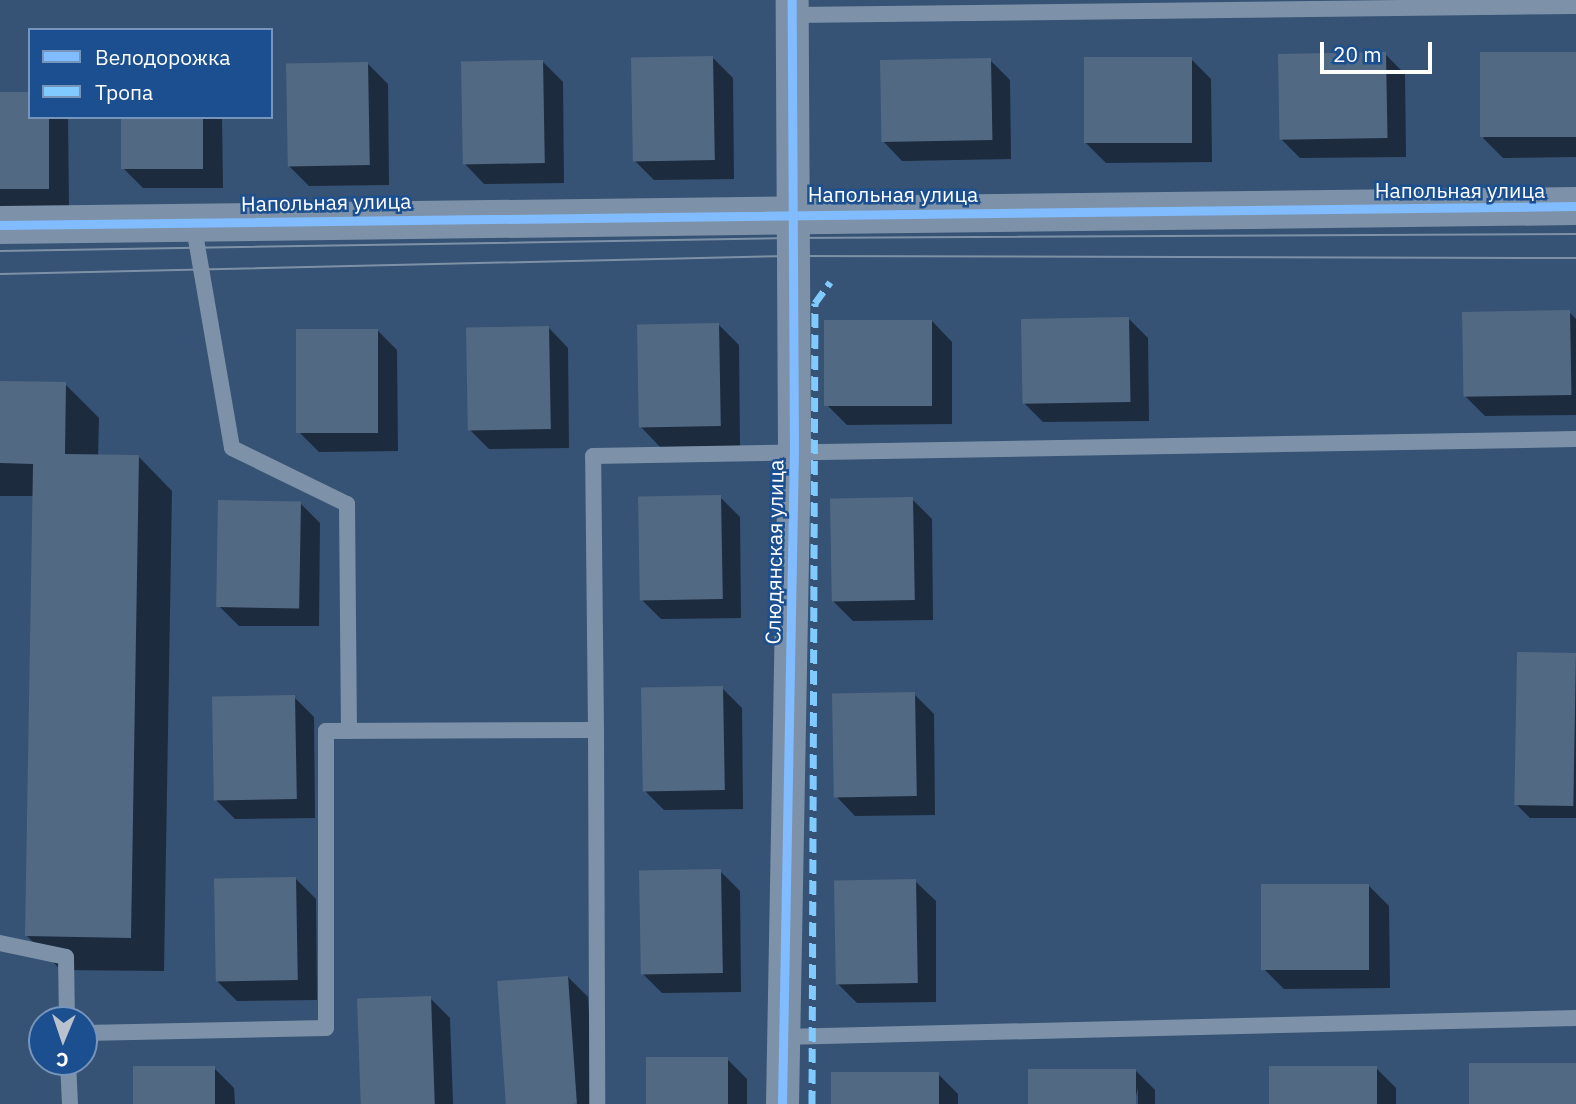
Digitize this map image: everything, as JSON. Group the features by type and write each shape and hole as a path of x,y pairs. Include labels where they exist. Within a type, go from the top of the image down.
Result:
{"street":[{"name":"Слюдянская улица","path":"782,1104 794,452 790,213 793,8"},
{"name":"Напольная улица","path":"0,225 790,213 1576,206"}],"lane":[{"path":"793,8 1423,4 1576,6"},
{"path":"193,222 232,448 346,504 349,731"},
{"path":"597,1104 593,456 1576,439"},
{"path":"98,1033 326,1028 326,731 596,730"},
{"path":"0,943 66,957 67,1006"},
{"path":"782,1037 1576,1018"},
{"path":"69,1076 70,1104"}],"building":[{"path":"1386,52 1388,138 1280,140 1278,54"},
{"path":"1480,52 1576,52 1576,137 1480,137"},
{"path":"713,56 715,160 633,161 631,57"},
{"path":"1084,57 1192,57 1192,143 1084,143"},
{"path":"991,58 992,140 881,142 880,60"},
{"path":"543,60 545,163 463,164 461,61"},
{"path":"368,62 370,165 288,166 286,63"},
{"path":"0,92 28,92 28,119 49,119 49,189 0,189"},
{"path":"121,119 203,119 203,169 121,169"},
{"path":"1570,310 1571,395 1463,397 1462,312"},
{"path":"1129,317 1130,402 1022,404 1021,319"},
{"path":"824,320 932,320 932,406 824,406"},
{"path":"719,323 721,426 639,427 637,324"},
{"path":"549,326 551,429 468,430 466,327"},
{"path":"296,329 378,329 378,433 296,433"},
{"path":"0,381 66,382 65,454 139,455 131,938 25,936 33,464 0,463"},
{"path":"721,495 723,599 640,600 638,496"},
{"path":"913,497 915,600 832,601 830,498"},
{"path":"218,500 301,501 299,608 216,607"},
{"path":"1517,652 1576,653 1573,806 1514,805"},
{"path":"723,686 725,790 643,791 641,687"},
{"path":"915,692 917,796 834,797 832,693"},
{"path":"295,695 297,799 214,800 212,696"},
{"path":"721,869 723,973 641,974 639,870"},
{"path":"296,877 298,980 216,981 214,878"},
{"path":"916,879 918,983 836,984 834,880"},
{"path":"1261,884 1369,884 1369,970 1261,970"},
{"path":"568,976 577,1104 506,1104 497,981"},
{"path":"431,996 435,1104 361,1104 357,999"},
{"path":"646,1057 728,1057 728,1104 646,1104"},
{"path":"1469,1063 1576,1063 1576,1104 1469,1104"},
{"path":"133,1066 215,1066 215,1104 133,1104"},
{"path":"1269,1066 1377,1066 1377,1104 1269,1104"},
{"path":"1028,1069 1136,1069 1136,1104 1028,1104"},
{"path":"831,1072 939,1072 939,1104 831,1104"}],"tram line":[{"path":"0,251 790,238 1576,234"},
{"path":"0,274 790,256 1576,258"}],"marked path":[{"path":"812,1104 815,303 830,282"}],"cycle path":[{"path":"782,1104 794,451 792,0"},
{"path":"0,225 1576,206"}]}
